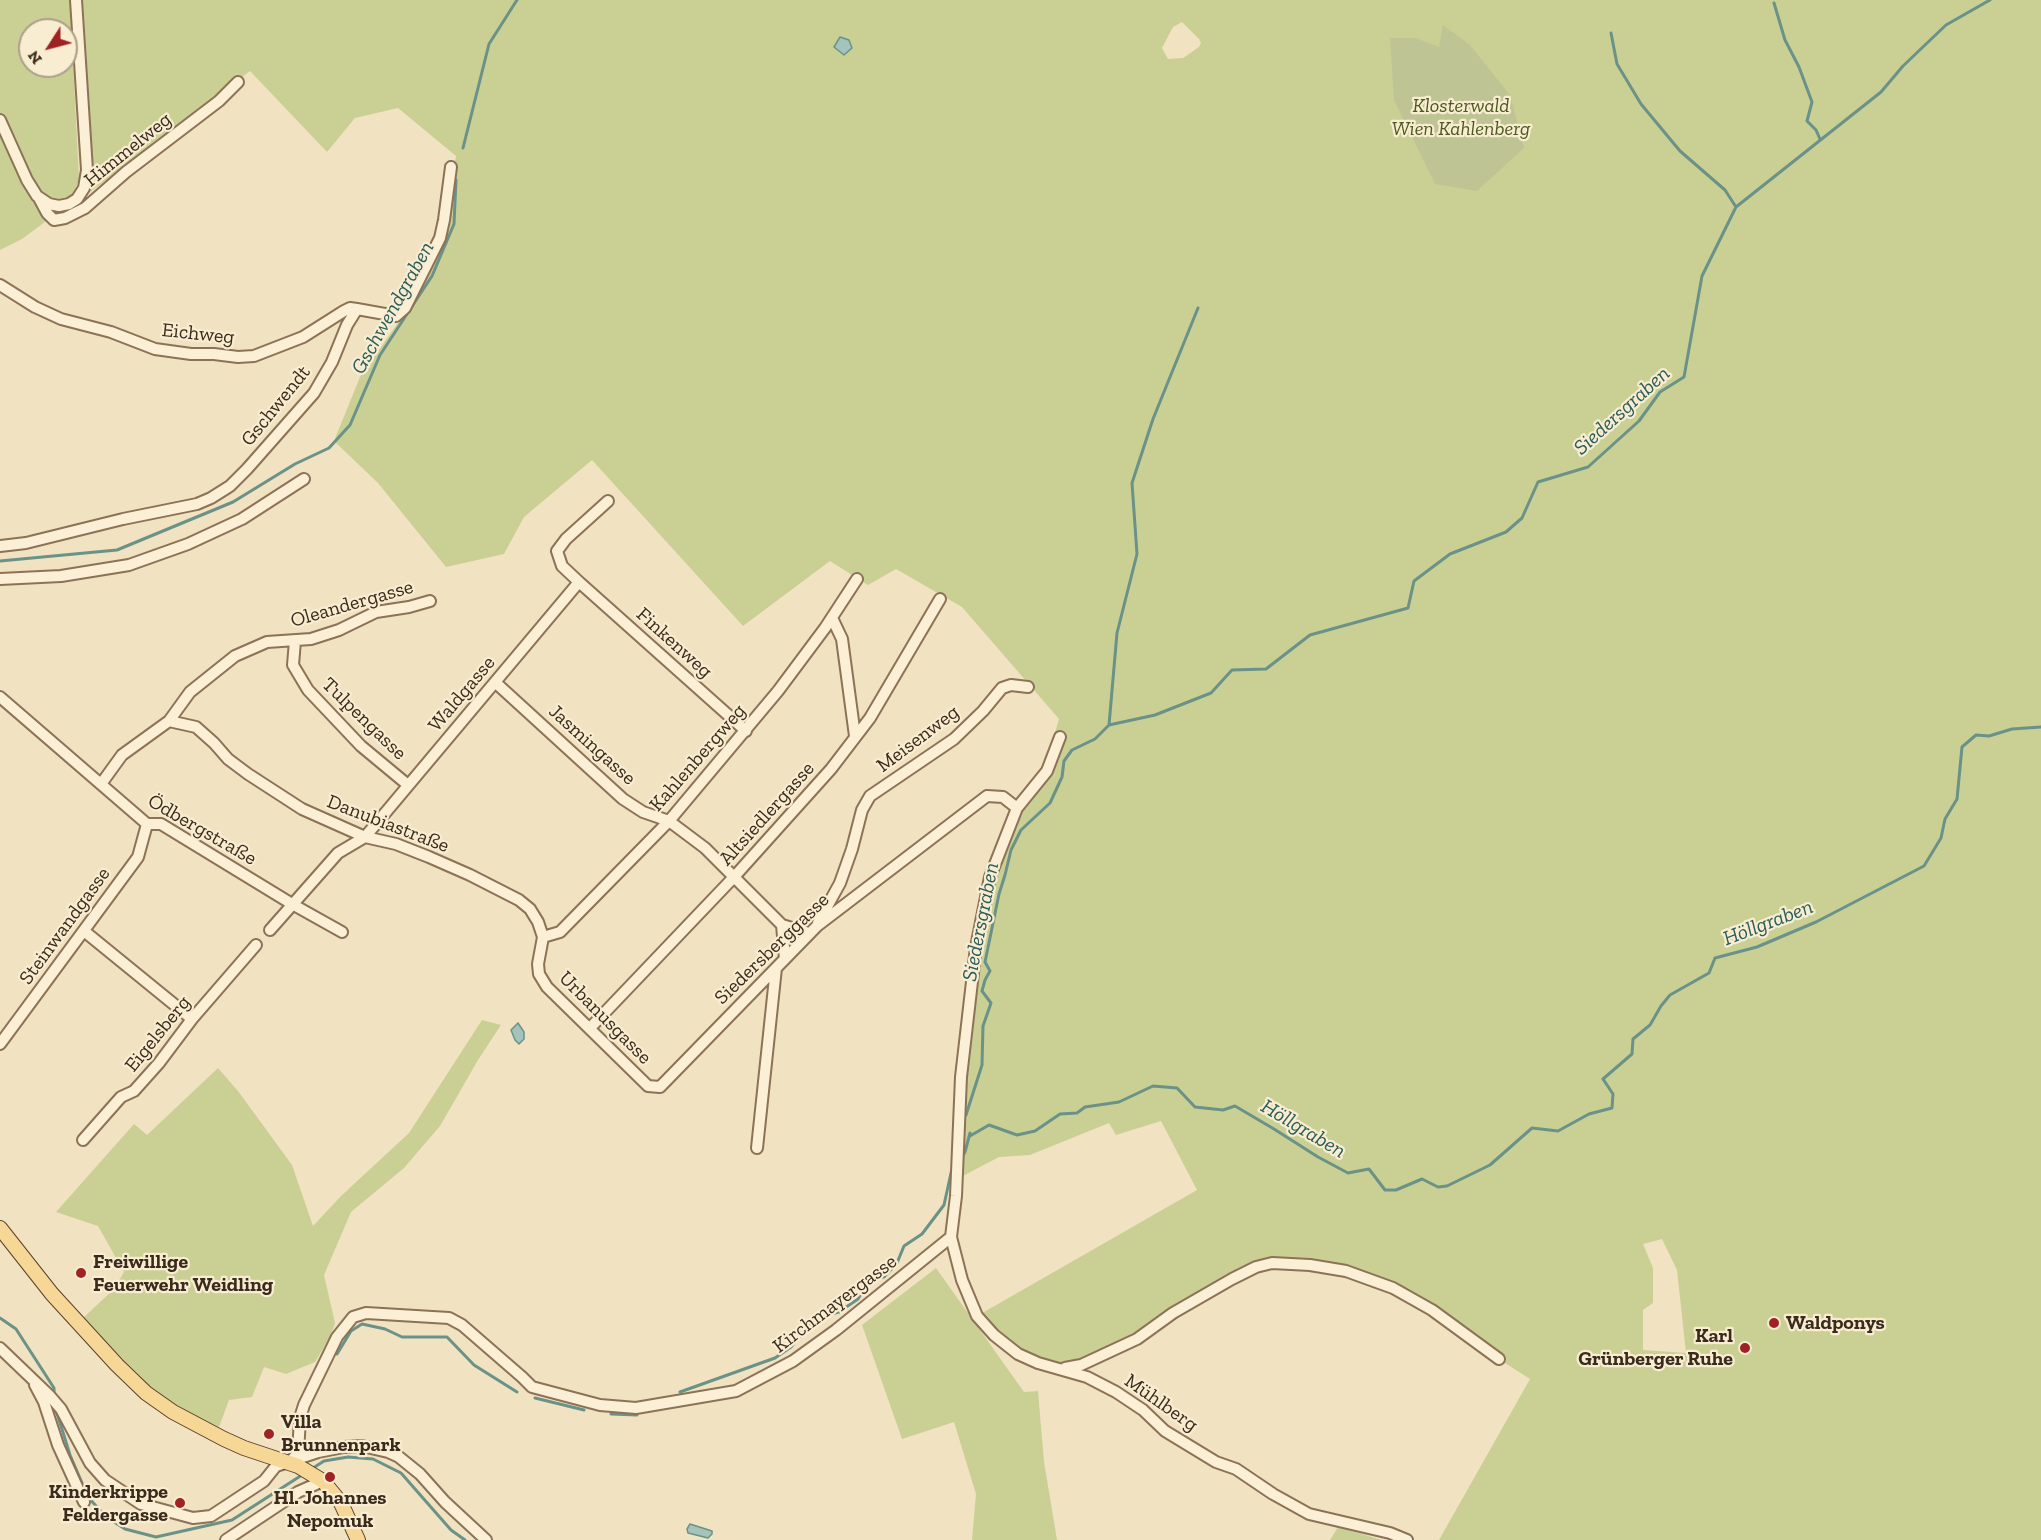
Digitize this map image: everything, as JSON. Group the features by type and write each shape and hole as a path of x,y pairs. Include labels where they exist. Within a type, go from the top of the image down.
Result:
{"main road":[{"path":"0,1228 52,1294 146,1393 180,1416 224,1439 294,1464 321,1479 341,1503 358,1540"}],"street":[{"path":"0,120 27,180 40,199 54,205 69,204 80,195 86,183 87,170 76,0"},
{"name":"Himmelweg","path":"40,199 47,213 54,220 65,218 86,208 126,172 219,101 238,82"},
{"path":"357,309 396,316 405,308 440,238 451,167"},
{"name":"Eichweg","path":"0,285 35,307 61,319 111,332 155,349 191,354 254,356 303,337 344,311 351,308 357,309"},
{"name":"Gschwendt","path":"0,546 26,543 123,519 197,504 221,492 247,469 314,393 332,362 351,317 357,309"},
{"path":"0,579 62,576 129,565 188,544 242,519 304,479"},
{"path":"579,582 562,566 557,551 566,539 608,501"},
{"name":"Kahlenbergweg","path":"543,937 560,932 669,821 746,731 806,655 857,579"},
{"name":"Waldgasse","path":"292,904 338,853 365,837 579,582"},
{"name":"Finkenweg","path":"579,582 746,731"},
{"name":"Altsiedlergasse","path":"590,1028 734,878 831,769 870,718 940,599"},
{"name":"Oleandergasse","path":"169,721 190,692 235,656 267,642 311,639 339,630 376,612 430,601"},
{"path":"832,618 842,639 855,736"},
{"name":"Tulpengasse","path":"295,641 293,665 308,690 361,746 408,785"},
{"name":"Jasmingasse","path":"496,683 623,799 643,812 669,821 705,848 782,925 813,929"},
{"name":"Meisenweg","path":"813,929 840,883 862,810 870,796 954,739 984,711 1002,688 1011,685 1028,687"},
{"name":"Ödbergstraße","path":"0,697 147,824 161,824 342,932"},
{"path":"101,784 122,755 169,721"},
{"name":"Danubiastraße","path":"169,721 196,727 228,759 302,809 365,837 396,844 418,853 470,875 519,900 530,909 543,937"},
{"path":"951,1237 958,1158 961,1077 976,947 990,877 1017,808 1047,771 1060,737"},
{"name":"Siedersberggasse","path":"648,1086 660,1087 813,929 987,796 1003,797 1017,808"},
{"name":"Steinwandgasse","path":"0,1044 138,857 147,824"},
{"path":"270,930 292,904"},
{"path":"782,925 785,959"},
{"path":"84,931 192,1019"},
{"name":"Urbanusgasse","path":"543,937 538,964 539,974 546,987 648,1086"},
{"name":"Eigelsberg","path":"83,1140 121,1097 134,1091 159,1063 192,1019 256,945"},
{"path":"757,1148 776,968"},
{"name":"Mühlberg","path":"951,1237 962,1280 977,1316 994,1335 1018,1354 1038,1363 1088,1377 1116,1392 1143,1410 1166,1431 1216,1462 1236,1469 1273,1494 1309,1514 1390,1533 1407,1540"},
{"name":"Kirchmayergasse","path":"294,1464 298,1453 300,1418 304,1405 337,1336 353,1317 366,1312 449,1318 462,1325 532,1387 600,1405 636,1408 736,1390 793,1361 836,1330 951,1237"},
{"path":"1062,1368 1081,1365 1137,1339 1173,1313 1232,1279 1256,1267 1272,1263 1310,1265 1346,1271 1386,1285 1432,1310 1499,1359"},
{"path":"0,1348 61,1409 90,1463 105,1480 141,1504 193,1518 212,1516 264,1481 276,1466 294,1464 307,1455 362,1446 399,1457 420,1474 445,1502 486,1540"},
{"path":"31,1377 44,1402 58,1445 84,1502"},
{"path":"226,1540 297,1492 321,1479"}],"green space":[{"path":"0,0 70,0 71,18 18,18 18,78 74,78 79,180 69,204 22,239 0,250"},
{"path":"81,0 2041,0 2041,1540 1439,1540 1530,1379 1380,1283 1310,1265 1272,1263 1081,1365 1038,1363 977,1316 1197,1190 1161,1121 1116,1135 1109,1123 1030,1155 999,1157 959,1178 965,1044 991,879 1019,812 1044,770 1059,719 962,607 896,569 868,585 830,561 743,626 592,460 524,517 504,554 446,567 378,483 334,441 360,377 402,317 447,212 456,156 398,108 355,118 327,152 250,71 89,193 89,141","holes":["1182,22 1201,43 1183,58 1168,59 1162,48 1173,27","1662,1239 1677,1270 1686,1353 1643,1350 1643,1310 1653,1303 1653,1268 1643,1244"]},
{"name":"Klosterwald Wien Kahlenberg","path":"1443,25 1470,45 1510,95 1524,148 1477,191 1435,184 1394,100 1390,38 1416,38 1439,47"},
{"path":"482,1020 501,1025 440,1126 404,1168 351,1212 324,1275 335,1323 330,1337 315,1362 286,1374 264,1367 252,1397 229,1400 219,1427 190,1416 159,1398 126,1372 82,1319 114,1289 124,1272 98,1226 56,1212 134,1124 147,1135 218,1068 238,1091 292,1165 313,1226 341,1196 409,1133"},
{"path":"936,1268 1024,1392 1038,1391 1044,1462 1057,1540 972,1540 976,1494 954,1422 902,1439 862,1325"},
{"path":"1338,1527 1382,1540 1330,1540"}],"water":[{"path":"840,37 849,40 852,48 844,55 834,47"},
{"path":"518,1023 524,1032 524,1039 519,1044 511,1030"},
{"path":"690,1524 712,1531 712,1534 708,1538 688,1533 687,1529"}],"waterway":[{"name":"Gschwendgraben","path":"463,148 489,44 517,0"},
{"name":"Siedersgraben","path":"966,1115 982,1065 983,1026 991,1003 982,991 990,971 985,962 1011,850 1021,830 1050,803 1062,777 1064,761 1072,750 1095,739 1109,725 1155,715 1211,693 1232,670 1266,669 1310,635 1408,608 1414,581 1450,554 1506,532 1522,518 1538,482 1588,467 1639,421 1660,392 1684,377 1702,276 1736,207 1881,92 1903,66 1946,25 1990,0"},
{"path":"1774,3 1785,40 1799,67 1812,102 1807,121 1816,130 1820,139"},
{"path":"1611,33 1617,64 1641,104 1680,151 1725,190 1736,207"},
{"name":"Gschwendgraben","path":"0,561 117,550 233,502 295,464 329,448 350,425 380,355 432,276 454,224 456,180"},
{"path":"1109,725 1117,633 1137,554 1132,483 1153,419 1198,308"},
{"name":"Höllgraben","path":"970,1136 989,1125 1017,1135 1035,1131 1060,1114 1077,1113 1085,1107 1119,1102 1153,1086 1177,1088 1195,1107 1223,1110 1235,1106 1348,1173 1369,1169 1385,1190 1396,1190 1422,1179 1438,1187 1447,1186 1490,1165 1532,1128 1558,1131 1589,1114 1612,1108 1613,1094 1603,1079 1632,1054 1633,1039 1650,1025 1670,995 1709,973 1715,958 1757,947 1816,922 1924,866 1941,838 1945,819 1957,799 1962,747 1976,735 1989,736 2012,729 2041,727"},
{"name":"Siedersgraben","path":"961,1159 970,1133"},
{"name":"Siedersgraben","path":"680,1392 775,1358 791,1347 808,1326 822,1316 839,1312 858,1299 870,1279 884,1277 897,1263 904,1246 922,1234 944,1205 951,1173 954,1169"},
{"path":"0,1318 16,1329 54,1388 54,1395"},
{"name":"Siedersgraben","path":"337,1354 351,1331 362,1324 385,1329 402,1337 447,1337 474,1365 517,1392"},
{"name":"Siedersgraben","path":"535,1398 584,1410"},
{"path":"56,1410 70,1455 88,1497 105,1516 125,1529 156,1537 232,1520 302,1475"},
{"name":"Siedersgraben","path":"611,1414 637,1415"},
{"path":"310,1470 324,1461 348,1457 373,1459 401,1473 451,1530 465,1540"}],"place":[{"name":"Freiwillige Feuerwehr Weidling","path":"81,1273"},
{"name":"Waldponys","path":"1774,1323"},
{"name":"Karl Grünberger Ruhe","path":"1745,1348"},
{"name":"Villa Brunnenpark","path":"269,1434"},
{"name":"Hl. Johannes Nepomuk","path":"330,1477"},
{"name":"Kinderkrippe Feldergasse","path":"180,1503"}]}
